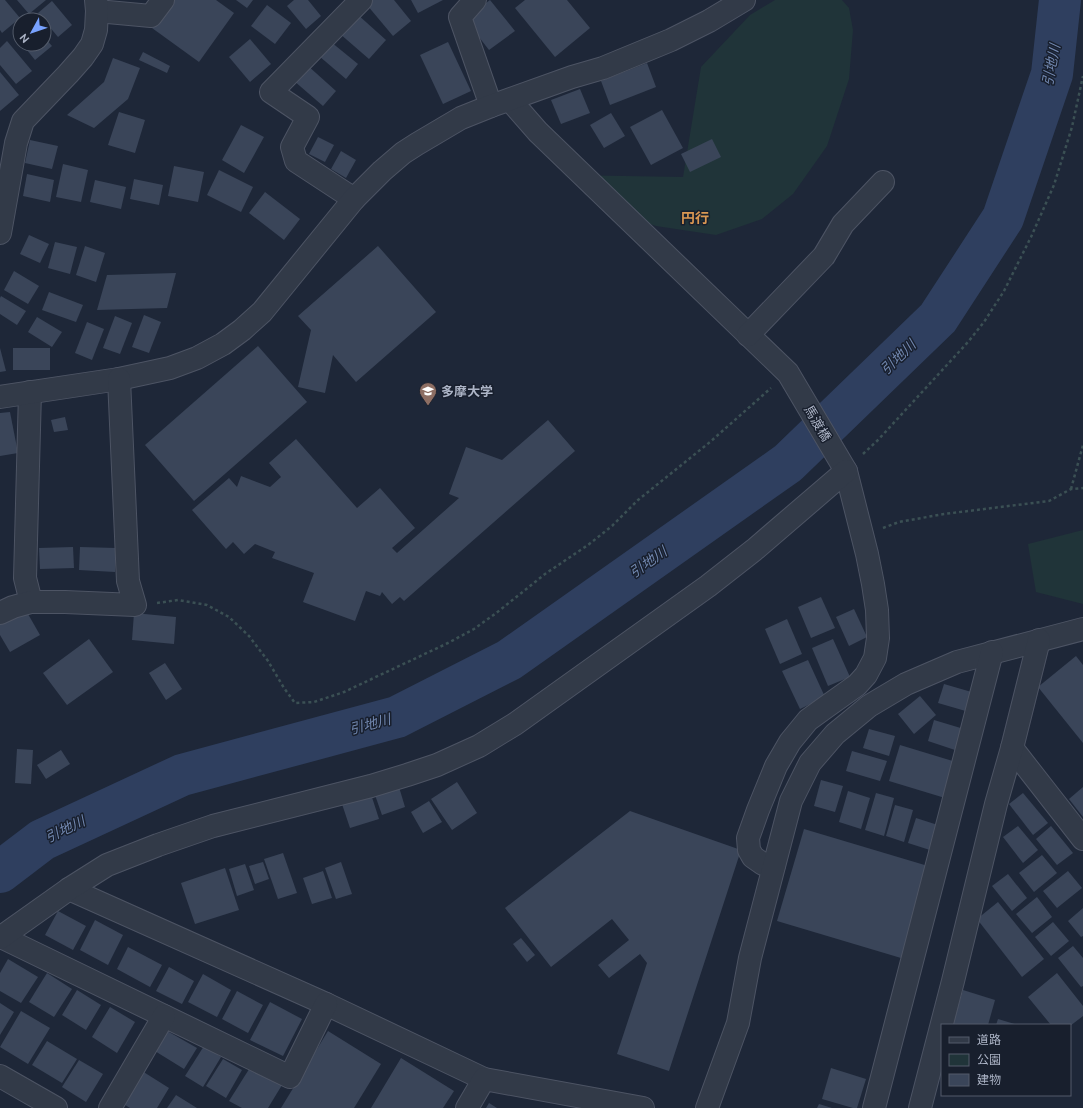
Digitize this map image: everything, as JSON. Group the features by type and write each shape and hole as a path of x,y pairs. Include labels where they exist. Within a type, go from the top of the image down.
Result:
{"street":[{"path":"0,233 16,143 23,122 68,74 92,44 96,30 96,6 151,16 162,0"},
{"path":"354,199 296,161 292,147 308,117 270,92 361,0"},
{"path":"475,0 460,17 501,103"},
{"path":"0,397 119,380 170,368 197,358 223,344 242,330 262,312 354,199 382,171 412,147 461,118 603,68 670,40 709,21 744,0"},
{"name":"馬渡橋","path":"501,103 538,132 791,378 843,467 862,536 873,584 877,610 878,638 875,658 866,675 857,685 808,720 790,742 776,766 748,838 749,850 753,857 763,864 774,865"},
{"path":"748,335 824,256 843,224 883,182"},
{"path":"0,612 31,602 135,605 128,582 119,380"},
{"path":"30,392 26,578 31,602"},
{"path":"326,1004 290,1077 1,938 69,889 107,866 158,845 213,826 371,786 437,764 479,746 515,724 708,586 754,550 843,467"},
{"path":"707,1108 738,1023 750,958 791,801 810,763 835,734 869,706 906,684 957,662 1083,629"},
{"path":"942,1024 996,804 1012,748 1039,640"},
{"path":"874,1108 992,652"},
{"path":"1012,748 1083,839"},
{"path":"69,889 326,1004 484,1079 643,1108"},
{"path":"110,1108 164,1016"},
{"path":"920,1108 941,1027"},
{"path":"0,1076 56,1108"},
{"path":"467,1108 484,1079"}],"path":[{"path":"843,467 878,440 968,342 984,322 1004,290 1031,237 1054,185 1072,126 1083,76"},
{"path":"135,605 178,600 207,605 229,618 249,636 268,661 295,703 314,702 344,692 448,643 474,629 545,574 588,545 612,526 638,500 791,378"},
{"path":"1071,489 1083,445"},
{"path":"862,536 899,522 944,514 1049,501 1071,489 1083,488"}],"green space":[{"path":"775,0 842,0 849,8 853,30 849,79 827,146 793,194 762,219 716,235 656,226 610,211 565,175 683,177 701,67 750,15"},
{"path":"1083,530 1083,604 1036,592 1028,544"}],"building":[{"path":"0,0 5,0 15,12 12,12 12,25 2,33 0,30"},
{"path":"17,0 46,0 31,12 27,12"},
{"path":"172,0 216,0 234,13 199,62 152,28"},
{"path":"236,0 253,0 247,8"},
{"path":"294,0 308,0 321,16 306,29 287,6"},
{"path":"373,0 394,0 411,21 393,36 367,5"},
{"path":"411,0 443,0 418,13"},
{"path":"490,0 515,31 489,50 465,19"},
{"path":"525,0 567,0 590,28 555,57 515,8"},
{"path":"52,1 72,25 58,37 52,30 52,12 39,12"},
{"path":"267,5 291,23 275,44 251,26"},
{"path":"357,14 386,40 369,59 339,33"},
{"path":"250,39 271,64 250,82 229,57"},
{"path":"7,41 12,47 12,52 16,52 32,71 16,84 0,65 0,48"},
{"path":"331,42 358,64 346,79 319,56"},
{"path":"448,42 471,91 443,104 420,55"},
{"path":"28,52 45,52 35,60"},
{"path":"143,52 170,66 167,73 139,60"},
{"path":"113,58 140,68 128,99 94,128 67,115 104,82"},
{"path":"647,63 656,87 610,105 601,81"},
{"path":"307,65 336,91 323,106 293,80"},
{"path":"0,72 19,95 0,111"},
{"path":"580,89 590,113 561,124 551,100"},
{"path":"662,110 683,148 651,165 630,127"},
{"path":"119,112 145,120 135,153 108,145"},
{"path":"611,113 625,136 604,148 590,125"},
{"path":"241,125 264,137 244,173 222,160"},
{"path":"318,137 334,145 325,162 309,154"},
{"path":"712,139 721,157 690,172 681,154"},
{"path":"30,140 58,146 52,169 25,163"},
{"path":"341,151 356,160 346,178 331,169"},
{"path":"63,164 88,170 81,202 56,197"},
{"path":"174,166 204,172 198,202 168,196"},
{"path":"219,170 253,187 241,212 207,195"},
{"path":"27,174 54,180 50,202 23,196"},
{"path":"134,179 163,185 159,205 130,199"},
{"path":"95,180 126,187 121,209 90,202"},
{"path":"265,192 300,219 284,240 249,213"},
{"path":"29,235 49,244 40,263 20,254"},
{"path":"55,242 77,247 70,274 48,268"},
{"path":"85,246 105,253 96,282 76,275"},
{"path":"378,246 436,312 356,382 333,355 325,393 298,387 311,330 298,316"},
{"path":"14,271 39,286 28,304 4,290"},
{"path":"176,273 167,308 97,310 107,275"},
{"path":"49,292 83,305 76,322 42,310"},
{"path":"1,296 26,311 17,325 0,314"},
{"path":"144,315 161,322 149,353 132,347"},
{"path":"115,316 132,323 120,354 103,348"},
{"path":"37,317 62,332 52,347 28,332"},
{"path":"87,322 104,329 92,360 75,353"},
{"path":"258,346 307,402 194,501 145,445"},
{"path":"0,348 6,371 0,372"},
{"path":"13,348 50,348 50,370 13,370"},
{"path":"10,412 18,453 0,456 0,413"},
{"path":"65,417 68,430 54,432 51,420"},
{"path":"548,420 575,451 404,601 400,597 392,604 382,592 380,596 366,591 355,621 303,602 314,573 272,558 275,552 255,544 244,554 233,542 226,549 192,510 229,478 237,487 241,476 270,487 281,477 269,463 296,439 357,508 380,488 415,528 392,548 397,553 459,498 449,494 466,447 502,460"},
{"path":"73,547 74,568 40,569 39,548"},
{"path":"80,547 116,548 115,572 79,570"},
{"path":"821,597 835,628 811,638 798,607"},
{"path":"24,607 40,635 10,652 0,635 0,621"},
{"path":"854,609 867,637 849,646 836,617"},
{"path":"134,613 176,617 174,644 132,640"},
{"path":"787,619 802,654 780,664 765,629"},
{"path":"89,639 113,672 67,705 43,673"},
{"path":"833,639 850,677 828,686 812,648"},
{"path":"1076,656 1083,665 1083,743 1038,687"},
{"path":"808,660 825,697 800,709 782,671"},
{"path":"165,663 182,689 166,700 149,673"},
{"path":"944,684 975,693 969,712 938,703"},
{"path":"920,696 936,715 914,734 898,714"},
{"path":"934,720 964,729 958,751 928,741"},
{"path":"869,729 895,736 889,756 863,748"},
{"path":"900,745 956,762 945,798 889,781"},
{"path":"17,749 33,750 31,784 15,783"},
{"path":"61,750 70,764 46,779 37,765"},
{"path":"852,751 887,761 880,781 846,771"},
{"path":"821,780 843,786 835,812 814,806"},
{"path":"457,782 477,813 452,830 431,799"},
{"path":"399,787 405,807 382,815 375,795"},
{"path":"1083,787 1083,817 1069,799"},
{"path":"370,791 379,819 350,828 341,801"},
{"path":"848,791 870,798 861,829 839,822"},
{"path":"876,793 894,798 884,836 865,830"},
{"path":"1023,793 1048,823 1033,835 1009,804"},
{"path":"429,801 442,822 423,833 411,812"},
{"path":"895,805 913,810 904,842 886,836"},
{"path":"630,811 741,850 669,1071 617,1054 647,963 640,954 609,978 598,965 629,940 612,919 551,967 505,908"},
{"path":"916,818 941,826 933,851 908,843"},
{"path":"1018,826 1038,850 1023,863 1003,837"},
{"path":"1051,826 1073,853 1057,865 1036,839"},
{"path":"804,829 928,866 901,958 777,921"},
{"path":"283,853 297,893 278,899 264,859"},
{"path":"1042,855 1057,873 1034,892 1019,873"},
{"path":"263,862 269,879 255,884 249,866"},
{"path":"341,862 352,894 336,899 325,868"},
{"path":"245,864 254,890 237,896 229,869"},
{"path":"225,868 239,910 195,924 181,883"},
{"path":"323,871 332,898 312,904 303,878"},
{"path":"1068,871 1082,888 1057,908 1043,891"},
{"path":"1008,874 1027,898 1012,911 992,886"},
{"path":"1037,897 1052,917 1032,933 1016,914"},
{"path":"998,902 1044,959 1022,977 977,919"},
{"path":"1083,908 1083,936 1081,937 1068,921"},
{"path":"58,911 86,926 73,950 45,935"},
{"path":"95,920 123,935 108,965 80,950"},
{"path":"1053,922 1069,941 1051,956 1035,937"},
{"path":"521,938 535,955 527,962 513,944"},
{"path":"1073,946 1083,958 1083,986 1081,987 1058,958"},
{"path":"128,947 162,965 150,987 117,969"},
{"path":"8,959 38,977 21,1003 0,991 0,973"},
{"path":"169,967 194,981 182,1004 156,991"},
{"path":"47,973 72,989 54,1017 29,1002"},
{"path":"1057,973 1083,1006 1083,1016 1071,1025 1071,1024 1050,1024 1028,997"},
{"path":"203,974 231,990 217,1017 188,1002"},
{"path":"77,990 101,1005 86,1030 62,1015"},
{"path":"963,990 995,1000 988,1024 953,1024"},
{"path":"237,991 263,1005 248,1033 222,1019"},
{"path":"270,1002 302,1019 283,1056 250,1040"},
{"path":"0,1003 14,1012 0,1035"},
{"path":"110,1007 135,1022 117,1053 92,1037"},
{"path":"21,1011 50,1028 28,1064 0,1047"},
{"path":"998,1019 1015,1024 996,1024"},
{"path":"162,1028 197,1048 184,1069 150,1048"},
{"path":"328,1031 381,1064 354,1108 281,1108"},
{"path":"47,1041 77,1059 62,1083 32,1065"},
{"path":"204,1046 221,1057 203,1087 185,1076"},
{"path":"401,1058 454,1091 443,1108 371,1108"},
{"path":"223,1059 242,1070 226,1098 206,1086"},
{"path":"79,1060 103,1074 86,1102 62,1087"},
{"path":"251,1066 282,1085 268,1108 242,1108 229,1101"},
{"path":"831,1068 866,1079 857,1108 822,1099"},
{"path":"142,1071 169,1088 157,1108 130,1108 122,1103"},
{"path":"176,1095 197,1108 167,1108"},
{"path":"489,1103 497,1108 486,1108"},
{"path":"819,1104 832,1108 817,1108"}],"waterway":[{"name":"引地川","path":"0,872 42,840 182,775 397,717 509,660 788,463 938,318 1003,218 1052,74 1060,0"}],"place":[{"name":"多摩大学","path":"428,406"}],"district":[{"name":"円行","path":"695,218"}]}
